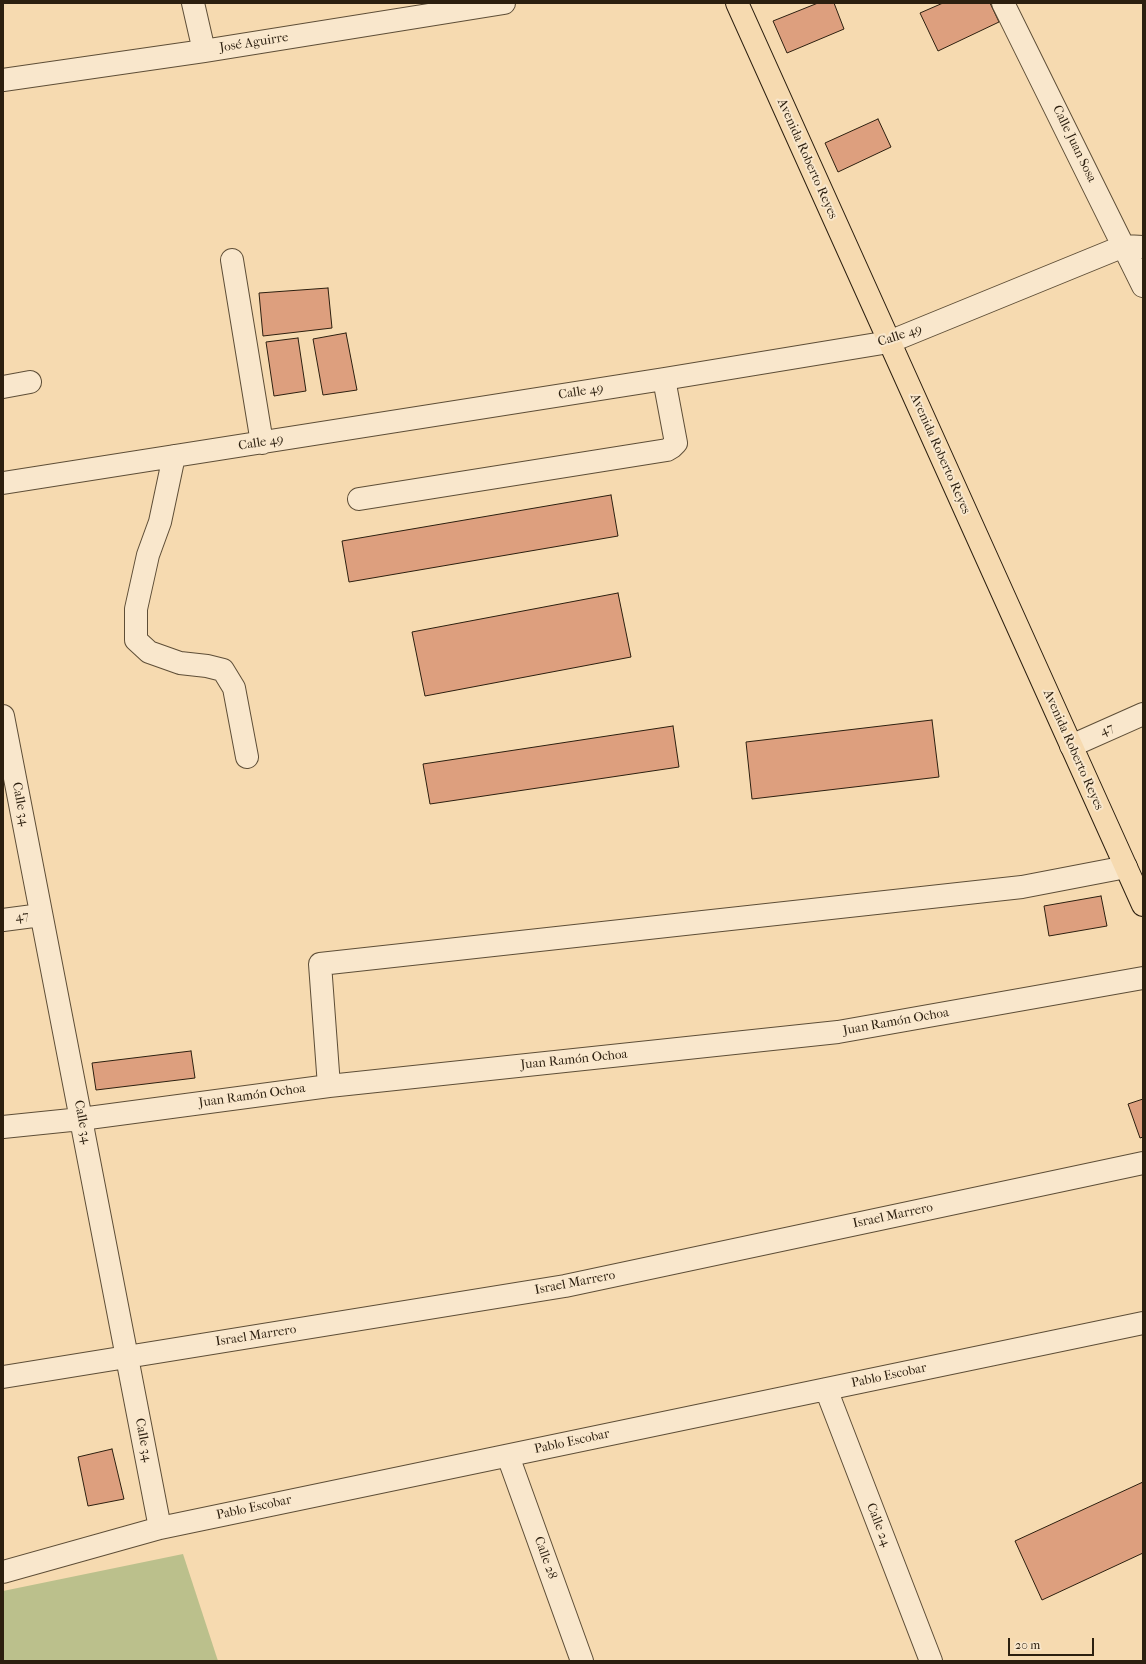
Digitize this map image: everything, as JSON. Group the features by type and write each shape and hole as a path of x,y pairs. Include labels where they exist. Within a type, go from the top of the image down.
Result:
{"main road":[{"name":"Avenida Roberto Reyes","path":"737,3 1143,905"}],"street":[{"path":"193,3 204,51"},
{"name":"José Aguirre","path":"3,80 204,51 504,3"},
{"name":"Calle Juan Sosa","path":"1003,3 1134,246 1143,286"},
{"name":"Calle 49","path":"3,484 262,442 664,380 889,342 1134,246"},
{"path":"232,260 262,442"},
{"path":"359,499 667,450 676,443 664,380"},
{"path":"3,387 30,382"},
{"path":"174,456 160,522 148,555 136,609 136,640 149,652 180,663 207,666 223,670 234,688 247,757"},
{"name":"47","path":"1071,746 1143,714"},
{"name":"Calle 34","path":"3,716 160,1528"},
{"path":"329,1086 320,964 1022,887 1126,867"},
{"name":"47","path":"3,920 41,915"},
{"name":"Juan Ramón Ochoa","path":"3,1127 81,1119 329,1086 838,1032 1143,978"},
{"name":"Israel Marrero","path":"3,1376 565,1286 1143,1163"},
{"name":"Pablo Escobar","path":"3,1572 160,1528 1143,1323"},
{"name":"Calle 24","path":"826,1389 931,1661"},
{"name":"Calle 28","path":"508,1456 582,1661"}],"green space":[{"path":"183,1554 218,1661 3,1661 3,1591"}],"building":[{"path":"818,3 834,3 844,29 787,53 773,21"},
{"path":"943,3 990,3 999,22 938,51 920,13"},
{"path":"878,119 891,147 838,172 825,143"},
{"path":"328,288 332,328 263,336 259,293"},
{"path":"346,333 357,390 323,395 313,339"},
{"path":"298,338 306,391 274,396 266,342"},
{"path":"611,495 618,536 349,582 342,541"},
{"path":"618,593 631,657 425,696 412,632"},
{"path":"932,720 939,777 752,799 746,742"},
{"path":"673,726 679,767 430,804 423,764"},
{"path":"1101,896 1107,926 1049,936 1044,906"},
{"path":"191,1051 195,1078 96,1090 92,1063"},
{"path":"1143,1099 1143,1137 1140,1138 1128,1104"},
{"path":"112,1449 124,1499 88,1506 78,1457"},
{"path":"1143,1482 1143,1553 1042,1600 1015,1541"}]}
